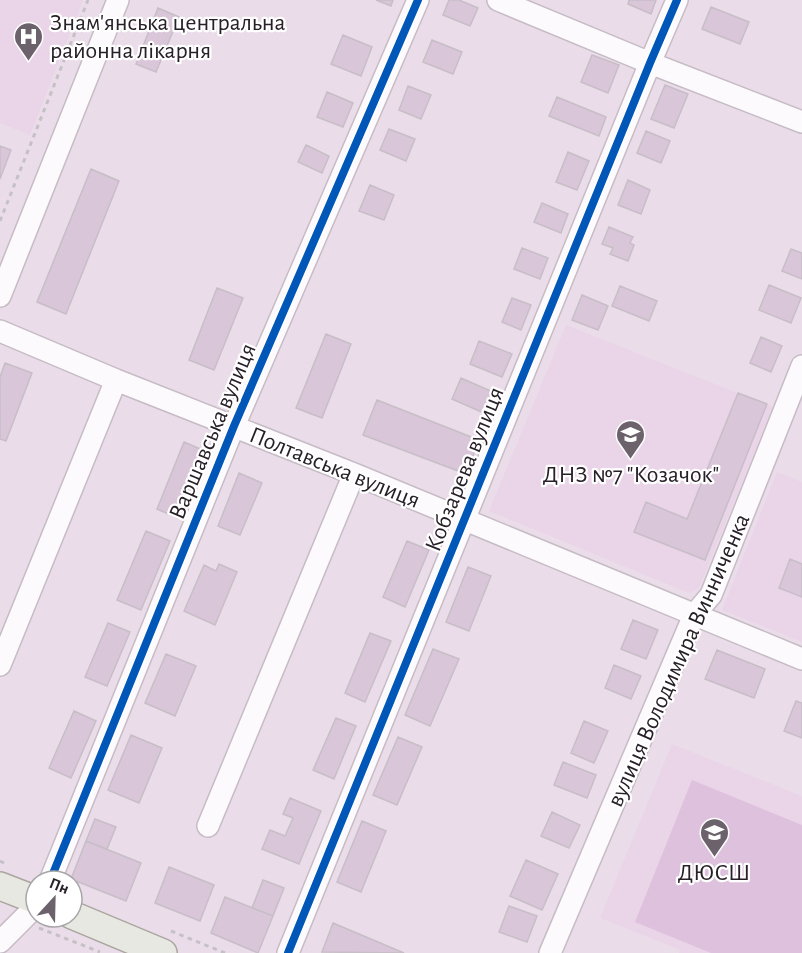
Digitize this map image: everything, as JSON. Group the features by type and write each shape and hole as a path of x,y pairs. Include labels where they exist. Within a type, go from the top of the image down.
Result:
{"main road":[{"path":"0,886 24,904"},
{"path":"84,920 163,953"}],"street":[{"path":"0,296 7,260 118,0"},
{"name":"Варшавська вулиця","path":"55,869 234,426 418,0"},
{"name":"Кобзарева вулиця","path":"288,953 677,0"},
{"path":"501,1 650,63 802,122"},
{"name":"Полтавська вулиця","path":"0,331 802,659"},
{"name":"вулиця Володимира Винниченка","path":"550,953 694,615 711,595 802,366"},
{"path":"0,665 116,380"},
{"path":"208,826 354,474"},
{"path":"0,942 24,916"}],"path":[{"path":"0,221 88,0"},
{"path":"63,929 102,953"}],"shaded area":[{"name":"Знам'янська центральна районна лікарня","path":"0,0 83,0 30,135 0,123"},
{"name":"ДНЗ №7 \"Козачок\"","path":"566,325 773,407 699,588 689,593 489,511"},
{"path":"777,472 802,482 802,642 722,610"},
{"name":"ДЮСШ","path":"672,744 802,796 802,953 679,953 680,950 600,918"},
{"name":"ДЮСШ","path":"692,780 802,825 802,953 711,953 635,922"}],"building":[{"path":"376,0 393,0 391,6"},
{"path":"449,0 459,0 478,8 470,26 443,15"},
{"path":"629,0 656,0 651,14 628,4"},
{"path":"711,7 749,22 740,44 702,29"},
{"path":"158,8 179,17 156,72 136,64"},
{"path":"343,35 372,47 361,76 331,64"},
{"path":"432,40 462,52 453,74 423,62"},
{"path":"592,55 619,65 608,93 581,82"},
{"path":"665,85 688,94 674,128 651,119"},
{"path":"408,86 431,95 421,119 399,110"},
{"path":"327,92 353,103 343,127 317,117"},
{"path":"557,97 606,117 599,136 549,116"},
{"path":"389,129 415,139 406,161 380,150"},
{"path":"646,131 670,141 661,163 637,153"},
{"path":"306,145 329,156 322,173 298,162"},
{"path":"0,146 11,150 0,179"},
{"path":"568,152 589,161 577,190 556,182"},
{"path":"91,169 119,181 66,314 37,302"},
{"path":"628,180 650,190 641,214 618,205"},
{"path":"370,185 394,195 384,220 359,211"},
{"path":"542,203 568,214 561,233 534,222"},
{"path":"609,227 633,237 630,243 634,245 628,261 610,254 613,248 602,244"},
{"path":"522,248 548,258 540,279 514,269"},
{"path":"791,249 802,253 802,279 782,271"},
{"path":"769,285 801,298 791,323 759,310"},
{"path":"620,286 657,301 649,321 612,306"},
{"path":"217,288 243,298 214,370 189,360"},
{"path":"582,295 608,306 598,330 572,320"},
{"path":"512,298 531,305 521,330 502,322"},
{"path":"326,334 351,344 322,418 296,408"},
{"path":"761,337 782,346 771,372 750,363"},
{"path":"479,341 512,354 502,377 470,364"},
{"path":"5,363 32,373 6,441 0,439 0,377"},
{"path":"461,378 495,393 486,414 452,399"},
{"path":"738,393 767,404 705,560 634,532 646,502 687,519"},
{"path":"377,400 479,440 466,474 363,435"},
{"path":"184,442 205,451 178,518 157,509"},
{"path":"239,473 262,483 240,535 218,526"},
{"path":"146,531 170,541 141,610 117,600"},
{"path":"407,541 429,550 405,607 383,597"},
{"path":"790,559 802,564 802,597 779,588"},
{"path":"219,564 237,572 215,625 184,611 204,565 216,571"},
{"path":"468,567 491,576 469,631 446,622"},
{"path":"633,620 658,630 646,659 621,649"},
{"path":"108,623 130,632 107,686 85,677"},
{"path":"370,633 391,641 365,702 345,693"},
{"path":"433,649 459,659 430,726 405,715"},
{"path":"717,650 765,669 754,698 705,679"},
{"path":"166,654 196,666 175,716 145,703"},
{"path":"614,665 641,676 631,699 605,688"},
{"path":"796,701 802,703 802,738 784,731"},
{"path":"74,711 96,721 71,778 49,768"},
{"path":"336,718 356,726 334,779 313,770"},
{"path":"584,721 608,731 594,763 571,753"},
{"path":"131,735 162,748 139,803 108,790"},
{"path":"398,737 422,747 397,805 373,795"},
{"path":"563,762 596,775 587,798 554,785"},
{"path":"290,798 321,811 299,864 262,849 270,830 285,836 293,818 283,814"},
{"path":"552,812 580,825 569,848 541,836"},
{"path":"95,819 116,827 107,849 86,841"},
{"path":"362,821 386,831 361,892 337,882"},
{"path":"86,841 141,863 126,901 84,884 84,869 75,869"},
{"path":"526,860 558,874 542,910 510,896"},
{"path":"169,867 214,885 200,921 155,903"},
{"path":"263,880 284,888 273,916 252,908"},
{"path":"225,897 273,916 258,953 211,933"},
{"path":"509,906 537,916 527,942 499,932"},
{"path":"333,923 404,953 322,952"}],"cycle path":[{"path":"55,869 234,426 418,0"},
{"path":"288,953 677,0"}],"place":[{"name":"Знам'янська центральна районна лікарня","path":"29,62"},
{"name":"ДНЗ №7 \"Козачок\"","path":"631,460"},
{"name":"ДЮСШ","path":"714,858"}]}
